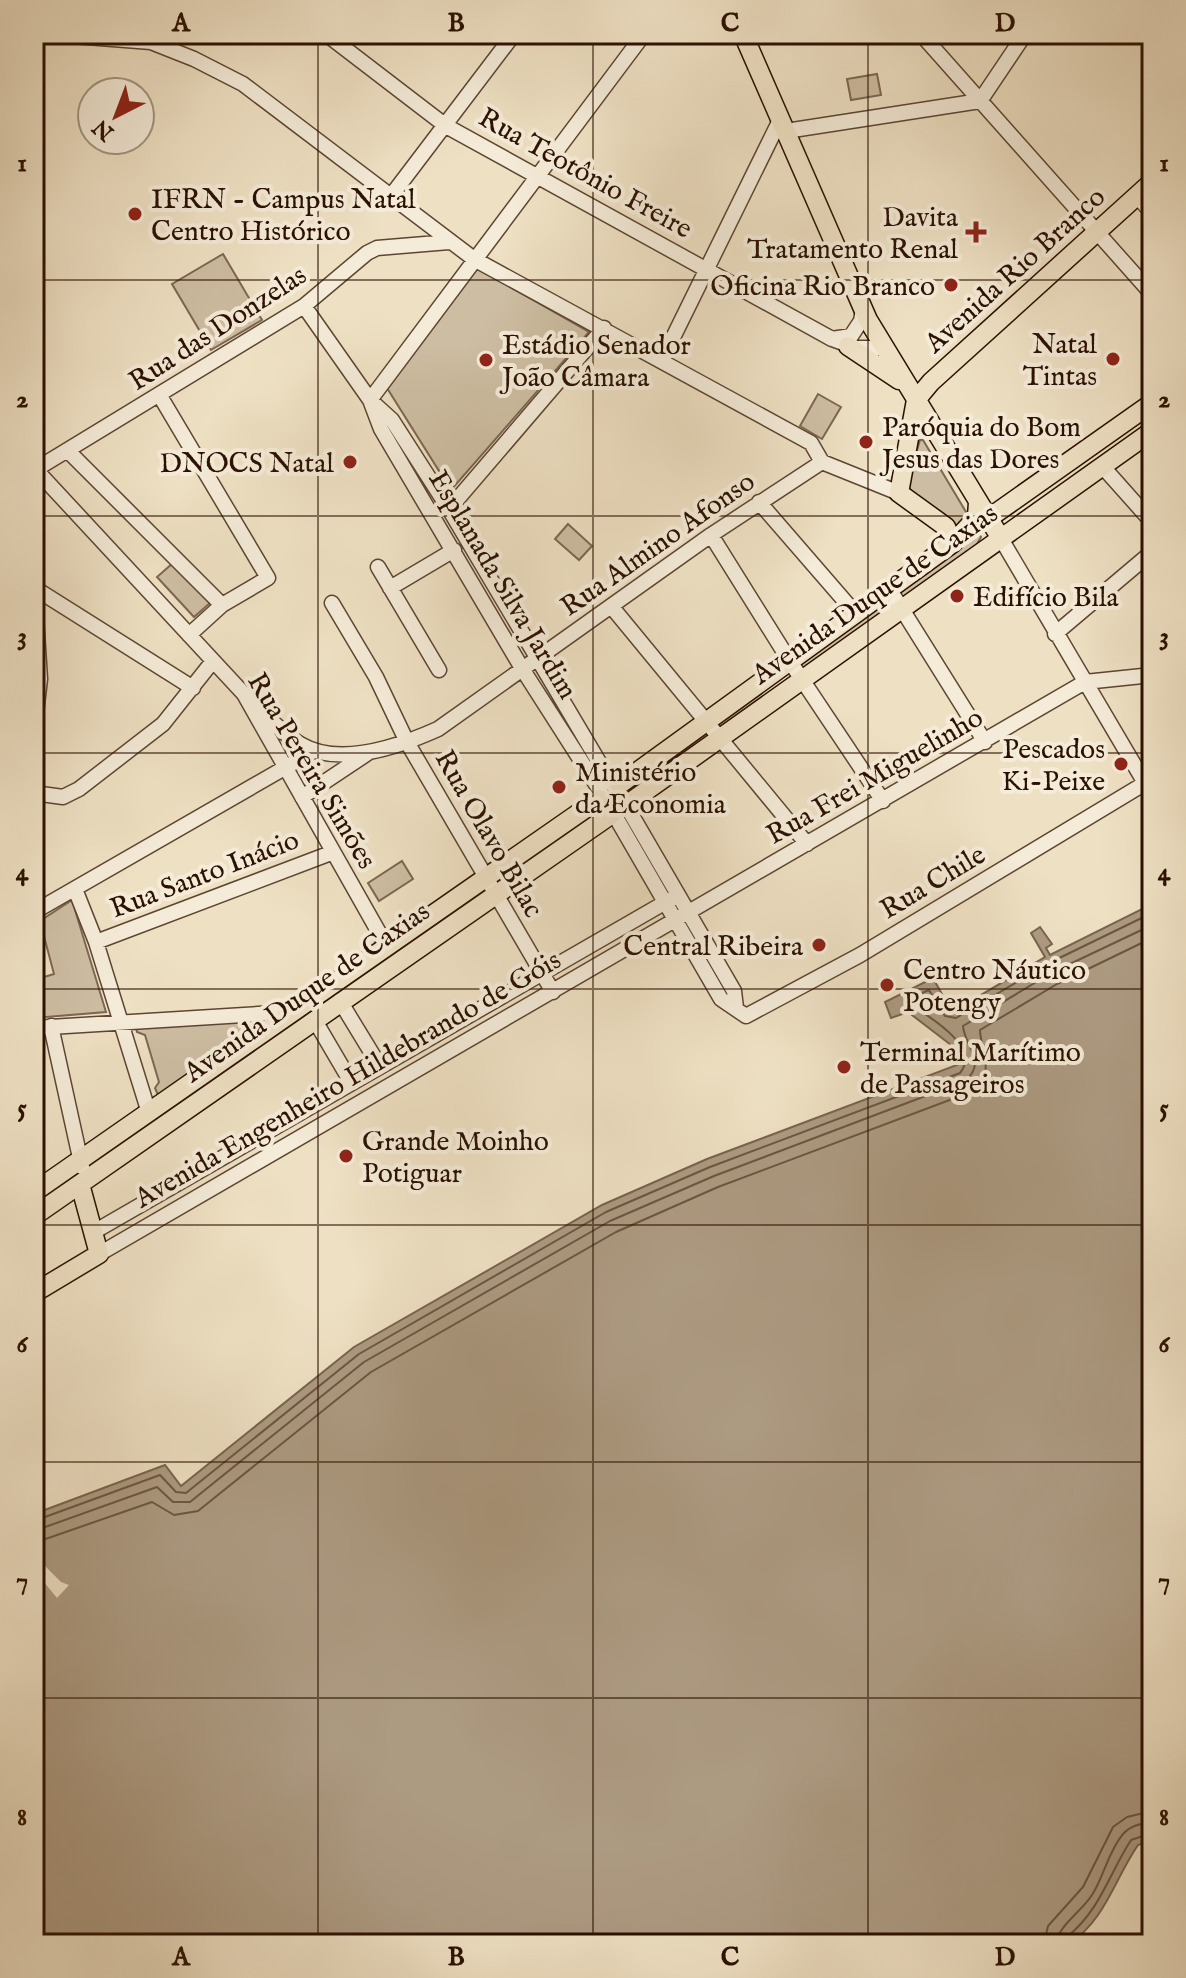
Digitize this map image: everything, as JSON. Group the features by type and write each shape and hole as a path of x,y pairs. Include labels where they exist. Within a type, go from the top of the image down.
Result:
{"main road":[{"path":"743,34 863,309 883,348 978,502 981,521 994,541"},
{"name":"Avenida Rio Branco","path":"911,392 931,382 1152,182"},
{"path":"840,342 911,392"},
{"path":"911,392 899,493 946,527 952,540"},
{"name":"Avenida Duque de Caxias","path":"34,1192 537,841 890,590 952,540 1152,403"},
{"name":"Avenida Duque de Caxias","path":"34,1216 314,1019 620,810 901,606 1152,431"},
{"path":"608,790 627,792 620,810 603,809 608,790"},
{"path":"537,841 548,858"},
{"path":"83,1181 99,1254"},
{"name":"Avenida Engenheiro Hildebrando de Góis","path":"34,1293 99,1254"}],"street":[{"path":"48,34 152,38 243,84 474,259 811,443 822,462 899,493"},
{"name":"Rua Teotônio Freire","path":"326,34 446,126 840,342 883,348"},
{"path":"391,196 514,34"},
{"path":"370,400 644,34"},
{"path":"921,34 1152,294"},
{"path":"662,360 706,267 784,124 980,101 1025,34"},
{"path":"1137,196 1152,213"},
{"name":"Rua das Donzelas","path":"35,470 304,306 377,248 449,242"},
{"name":"Esplanada Silva Jardim","path":"304,306 370,400 392,420 485,566 608,790"},
{"path":"840,342 851,336 861,321 863,309"},
{"path":"449,509 604,328"},
{"path":"160,396 268,578 222,605 189,635"},
{"name":"Esplanada Silva Jardim","path":"370,400 381,429 523,670 608,790"},
{"path":"64,453 222,605"},
{"name":"Rua Almino Afonso","path":"370,751 407,742 438,729 711,535 822,462"},
{"path":"1103,467 1152,522"},
{"name":"Rua Pereira Simões","path":"35,470 244,694 331,853 386,945"},
{"path":"759,502 856,614"},
{"path":"711,535 801,679 883,801"},
{"path":"994,541 1150,785"},
{"path":"390,588 454,550"},
{"path":"1055,634 1152,552"},
{"path":"467,574 485,566"},
{"path":"378,567 439,670"},
{"path":"35,587 193,688"},
{"path":"34,730 40,679 35,587"},
{"path":"890,590 985,742"},
{"name":"Rua Olavo Bilac","path":"332,603 376,677 407,742 553,992"},
{"path":"611,606 717,739 807,844"},
{"path":"34,793 63,797 79,789 154,732 213,661"},
{"path":"1085,682 1152,675"},
{"name":"Rua Frei Miguelinho","path":"688,912 1085,682"},
{"path":"244,694 289,736 314,751"},
{"path":"34,912 314,751 370,751"},
{"path":"302,797 370,751"},
{"name":"Rua Chile","path":"736,1008 746,1016 860,955 1150,785"},
{"path":"620,810 688,912 734,991 736,1008"},
{"path":"620,810 673,920 721,999 736,1008"},
{"name":"Rua Santo Inácio","path":"96,942 331,853"},
{"path":"75,889 96,942 149,1113"},
{"name":"Avenida Engenheiro Hildebrando de Góis","path":"92,1233 541,971 678,895"},
{"name":"Avenida Engenheiro Hildebrando de Góis","path":"99,1254 688,912"},
{"path":"522,982 532,1004"},
{"path":"340,1001 379,1065"},
{"path":"34,1028 291,1012"},
{"path":"314,1019 355,1080 371,1097"},
{"path":"51,1026 83,1181"},
{"path":"415,1044 426,1064"},
{"path":"238,1148 249,1168"},
{"path":"34,1420 34,1432"}],"shaded area":[{"path":"877,74 881,95 851,100 847,79"},
{"path":"223,254 262,320 211,350 172,284"},
{"name":"Estádio Senador João Câmara","path":"477,268 589,332 451,490 387,388"},
{"path":"818,394 841,407 822,439 800,426"},
{"path":"920,440 923,440 981,537 976,546 908,600 899,598 900,589 959,549 915,498 907,484"},
{"path":"568,524 592,546 579,560 555,539"},
{"path":"173,563 210,603 194,617 157,577"},
{"path":"886,599 891,609 805,671 798,661"},
{"path":"402,861 413,879 379,901 368,883"},
{"path":"72,900 106,1012 34,1018 34,980 54,974 40,921"},
{"path":"265,1020 158,1095 155,1088 159,1082 145,1035 137,1032 136,1027"}],"water":[{"path":"1152,904 1152,1840 1138,1845 1101,1911 1082,1934 1069,1944 34,1944 34,1514 165,1465 181,1486 354,1347 602,1205 707,1159 957,1065 951,1045 908,1012 891,1018 885,1002 933,978 952,1012 1045,957 1031,933 1040,927 1052,944 1046,948 1050,955"}],"pier":[{"path":"34,1555 61,1582 69,1585 57,1598 34,1570"}],"place":[{"name":"IFRN - Campus Natal Centro Histórico","path":"135,214"},
{"name":"Davita Tratamento Renal","path":"976,232"},
{"name":"Oficina Rio Branco","path":"951,285"},
{"name":"Natal Tintas","path":"1113,359"},
{"name":"Estádio Senador João Câmara","path":"486,360"},
{"name":"Paróquia do Bom Jesus das Dores","path":"866,442"},
{"name":"DNOCS Natal","path":"350,462"},
{"name":"Edifício Bila","path":"957,596"},
{"name":"Pescados Ki-Peixe","path":"1121,764"},
{"name":"Ministério da Economia","path":"559,787"},
{"name":"Central Ribeira","path":"819,945"},
{"name":"Centro Náutico Potengy","path":"887,985"},
{"name":"Terminal Marítimo de Passageiros","path":"844,1067"},
{"name":"Grande Moinho Potiguar","path":"346,1156"}]}
